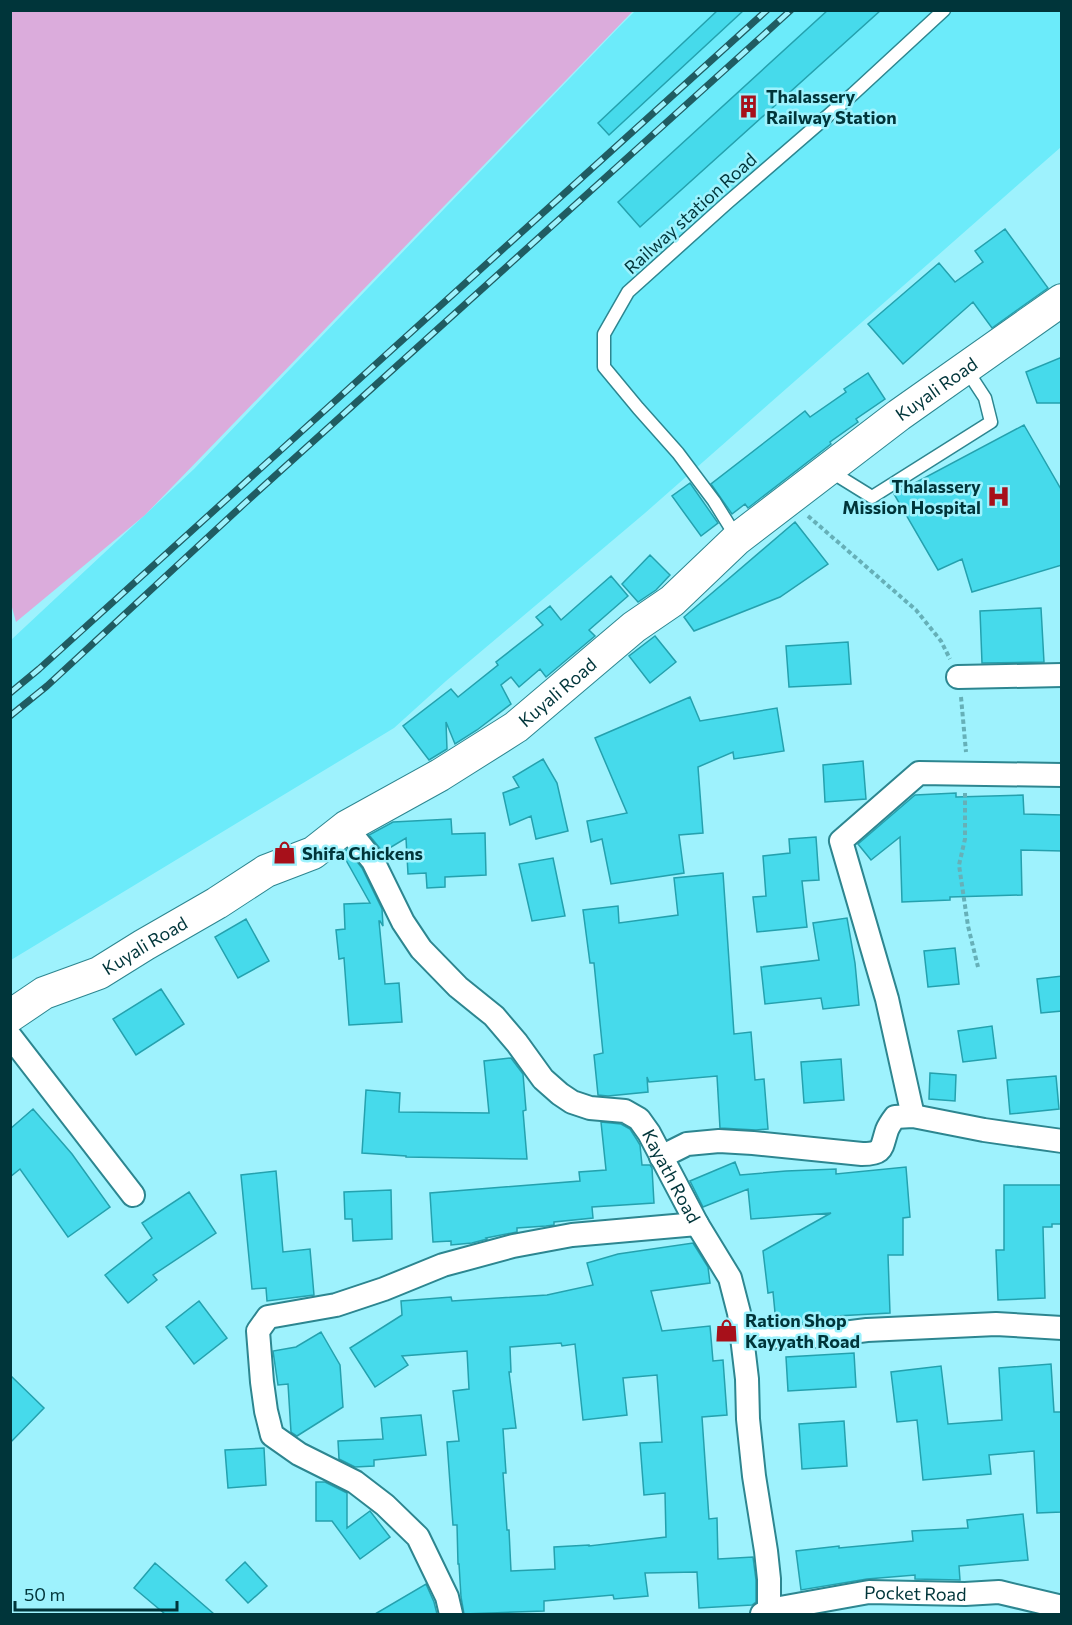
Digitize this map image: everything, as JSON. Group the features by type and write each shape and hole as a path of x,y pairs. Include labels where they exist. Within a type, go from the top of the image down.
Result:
{"main road":[{"name":"Kuyali Road","path":"10,1016 44,993 99,973 266,871 313,853 346,827 440,775 516,727 634,627 672,601 737,539 899,416 1062,300"}],"street":[{"path":"958,677 1062,675"},
{"path":"913,1116 887,999 841,841 918,773 1062,776"},
{"name":"Kayath Road","path":"346,827 373,861 403,921 421,949 458,987 494,1016 543,1079 572,1102 590,1108 626,1111 639,1119 649,1133 697,1224 730,1278 740,1313 754,1476 766,1551 769,1579 766,1612"},
{"path":"10,1036 133,1195"},
{"path":"661,1157 687,1144 719,1141 875,1154 883,1148 888,1128 895,1117 913,1116 984,1130 1062,1141"},
{"path":"450,1614 447,1597 418,1536 385,1505 355,1482 299,1454 272,1435 266,1412 258,1331 268,1317 336,1305 384,1289 443,1265 513,1246 572,1235 697,1224"},
{"path":"742,1337 820,1336 867,1330 996,1324 1062,1328"},
{"name":"Pocket Road","path":"766,1612 869,1592 965,1594 999,1592 1062,1607"}],"lane":[{"name":"Railway station Road","path":"737,539 714,501 678,453 604,367 604,334 628,292 853,94 944,10"},
{"path":"828,470 872,497 992,422 985,398 965,368"}],"path":[{"path":"790,500 916,610 941,641 958,677 966,748 965,839 959,865 968,926 978,966"}],"shaded area":[{"path":"636,10 1061,11 1061,147 645,513 446,681 394,728 11,960 11,640 194,469"},
{"path":"10,11 633,11 145,515 16,622 10,600"}],"building":[{"path":"718,10 744,10 609,135 598,123"},
{"name":"Thalassery Railway Station","path":"828,10 881,10 640,227 618,202"},
{"path":"1005,229 1048,288 992,328 973,302 903,364 868,324 939,263 955,282 983,262 975,251"},
{"path":"1062,357 1062,403 1037,403 1026,372"},
{"path":"868,373 885,399 856,419 858,422 748,508 745,504 732,514 711,484 805,411 810,417 846,392 844,389"},
{"path":"1024,425 1062,491 1062,565 972,592 962,559 938,570 894,494"},
{"path":"690,483 718,523 701,536 672,496"},
{"path":"795,522 828,564 780,597 694,631 684,617"},
{"path":"650,555 670,575 656,590 638,602 622,584"},
{"path":"611,576 628,596 589,630 595,636 546,677 540,669 519,687 511,677 501,685 511,704 455,744 446,722 447,749 429,760 403,726 451,689 458,697 498,665 496,662 543,625 536,617 550,606 561,620"},
{"path":"1041,608 1044,662 982,663 980,611"},
{"path":"655,636 676,662 650,683 629,656"},
{"path":"848,642 851,684 789,687 786,646"},
{"path":"690,697 700,721 777,708 784,751 734,759 733,752 698,767 703,833 679,835 684,873 611,884 602,839 591,842 587,821 627,813 595,738"},
{"path":"543,759 557,783 568,831 536,839 531,816 510,825 503,793 519,787 513,777"},
{"path":"863,761 866,799 825,802 823,765"},
{"path":"956,793 956,797 1023,795 1024,814 1062,815 1062,851 1021,850 1022,895 950,897 950,900 902,902 900,837 871,860 858,844 915,795"},
{"path":"451,819 452,834 485,833 486,875 445,877 445,887 427,888 426,873 408,874 406,838 383,852 369,835 393,822"},
{"path":"816,837 819,880 802,881 807,927 757,932 753,897 766,896 763,856 790,853 789,839"},
{"path":"347,849 362,868 382,909 383,926 379,921 385,984 399,983 402,1022 349,1025 344,958 339,959 336,930 345,929 344,904 370,903 342,853"},
{"path":"553,858 565,916 532,921 519,864"},
{"path":"723,873 734,1034 751,1032 755,1080 764,1079 768,1129 720,1128 717,1076 649,1082 647,1077 648,1092 598,1095 594,1055 603,1053 594,963 590,963 583,910 618,906 619,923 678,915 674,878"},
{"path":"847,918 859,1005 823,1009 821,998 765,1004 761,967 819,960 813,923"},
{"path":"246,919 269,961 238,978 215,937"},
{"path":"955,948 959,984 928,987 924,951"},
{"path":"1062,976 1062,1011 1041,1013 1037,979"},
{"path":"161,989 184,1024 136,1055 113,1019"},
{"path":"992,1026 996,1058 963,1062 958,1031"},
{"path":"511,1058 523,1074 527,1159 406,1157 362,1153 366,1090 400,1093 399,1112 489,1113 484,1061"},
{"path":"841,1059 844,1100 804,1103 801,1062"},
{"path":"930,1073 956,1075 955,1101 929,1099"},
{"path":"1056,1076 1059,1109 1010,1114 1007,1080"},
{"path":"33,1109 72,1154 110,1207 68,1237 20,1169 10,1177 10,1129"},
{"path":"601,1122 621,1124 630,1129 640,1145 642,1165 650,1165 652,1168 654,1203 592,1207 593,1218 554,1222 554,1225 517,1228 517,1232 472,1243 451,1245 451,1241 433,1242 430,1193 580,1181 579,1172 606,1170"},
{"path":"735,1162 740,1175 836,1169 836,1174 906,1167 910,1217 903,1218 903,1255 888,1255 890,1313 836,1316 836,1320 819,1323 776,1323 773,1292 768,1293 763,1251 831,1213 751,1219 748,1189 703,1207 690,1181"},
{"path":"276,1171 283,1252 310,1249 314,1295 267,1301 266,1288 252,1289 241,1175"},
{"path":"1004,1185 1062,1185 1062,1224 1043,1227 1045,1298 998,1300 996,1250 1004,1250"},
{"path":"391,1190 392,1239 353,1241 352,1219 345,1219 344,1192"},
{"path":"189,1192 216,1233 153,1275 157,1280 128,1303 105,1275 152,1238 142,1223"},
{"path":"693,1243 708,1267 710,1283 651,1291 662,1331 710,1326 713,1361 723,1360 727,1415 702,1417 709,1519 717,1518 718,1559 753,1557 756,1602 752,1605 699,1608 697,1572 645,1573 648,1596 614,1599 613,1595 544,1601 544,1611 464,1614 458,1564 457,1525 453,1525 447,1442 459,1441 453,1391 469,1389 467,1351 402,1356 408,1365 375,1387 350,1348 402,1315 401,1301 451,1297 452,1301 547,1295 593,1285 587,1263 618,1254","holes":["561,1343 562,1346 575,1344 583,1420 627,1415 623,1378 657,1375 662,1442 640,1443 644,1495 665,1493 666,1537 589,1546 554,1547 555,1569 511,1571 503,1473 506,1473 503,1429 516,1428 509,1372 511,1372 510,1347"]},
{"path":"199,1301 227,1338 194,1364 166,1327"},
{"path":"321,1332 340,1365 343,1407 297,1436 291,1432 288,1384 278,1385 273,1351 296,1347"},
{"path":"854,1353 856,1387 788,1391 786,1357"},
{"path":"1051,1364 1054,1412 1062,1412 1062,1512 1037,1513 1034,1451 989,1455 991,1474 923,1480 917,1420 897,1422 891,1372 941,1366 948,1424 1002,1420 999,1368"},
{"path":"10,1375 44,1408 10,1443"},
{"path":"421,1415 426,1455 374,1460 374,1466 355,1467 339,1459 338,1441 383,1439 381,1418"},
{"path":"844,1421 847,1466 802,1469 799,1424"},
{"path":"264,1448 266,1485 228,1488 225,1450"},
{"path":"316,1482 325,1482 347,1493 347,1528 370,1511 390,1537 360,1559 332,1521 316,1521"},
{"path":"1023,1514 1028,1560 959,1566 960,1580 915,1579 915,1575 867,1579 801,1590 796,1551 913,1541 912,1531 968,1528 967,1520"},
{"path":"245,1562 267,1586 248,1603 226,1580"},
{"path":"155,1563 214,1614 165,1614 134,1588"},
{"path":"426,1584 437,1614 375,1614"}],"railway":[{"path":"10,693 767,10"},
{"path":"10,716 47,686 246,502 791,10"}],"place":[{"name":"Thalassery Railway Station","path":"748,106"},
{"name":"Thalassery Mission Hospital","path":"999,496"},
{"name":"Shifa Chickens","path":"284,853"},
{"name":"Ration Shop Kayyath Road","path":"727,1330"}]}
